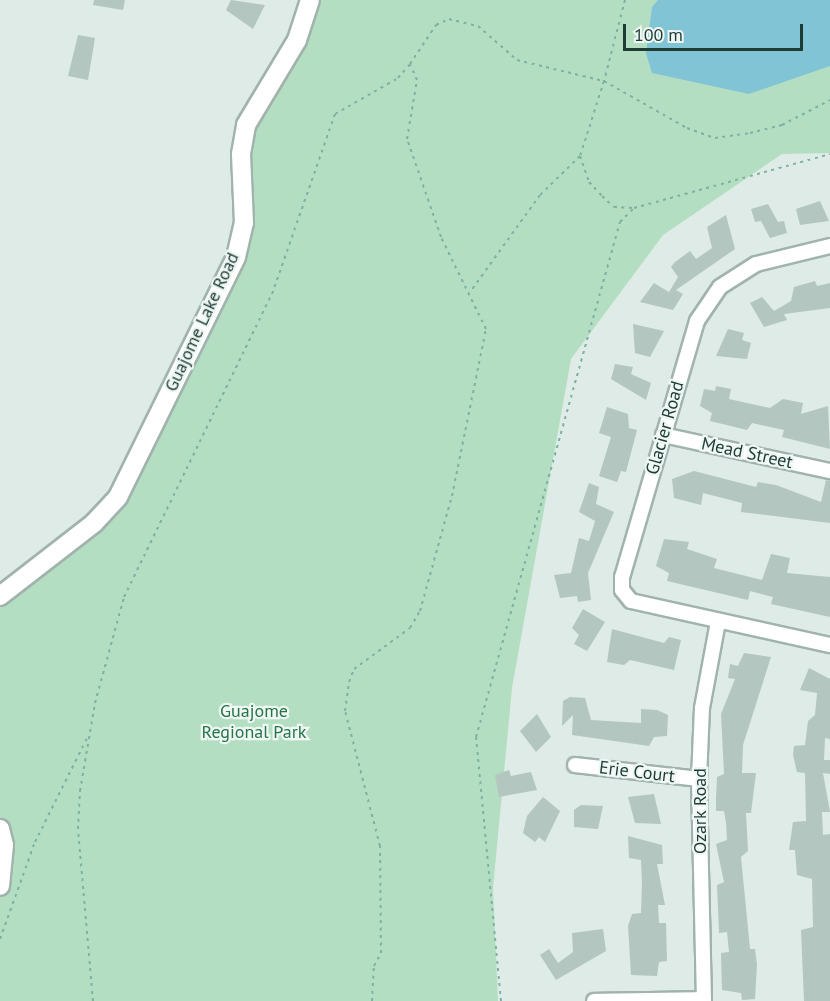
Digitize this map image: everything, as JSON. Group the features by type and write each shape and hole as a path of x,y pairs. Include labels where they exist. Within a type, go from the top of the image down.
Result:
{"street":[{"name":"Guajome Lake Road","path":"0,596 94,523 118,497 236,257 244,223 241,154 246,125 297,40 310,0"},
{"name":"Glacier Road","path":"718,622 631,601 622,590 663,435 697,321 720,287 756,264 830,246"},
{"name":"Mead Street","path":"663,435 830,471"},
{"path":"718,622 830,645"},
{"name":"Ozark Road","path":"704,1000 699,779 702,708 718,622"},
{"name":"Erie Court","path":"575,765 699,779"},
{"path":"0,829 0,886"},
{"path":"594,1001 704,1000"}],"path":[{"path":"470,292 540,195 580,156 604,81 625,0"},
{"path":"93,1001 78,829 90,734 124,597 272,294 335,114 398,78 436,25 449,19 478,26 516,60 604,81 714,138 782,125 830,100"},
{"path":"372,1001 374,966 381,953 381,846 345,711 354,669 410,628 420,610 452,496 486,329 470,292 441,237 407,139 417,80 410,64"},
{"path":"580,156 589,182 602,196 614,207 634,208 830,154"},
{"path":"501,1001 479,721 613,244 620,222 634,208"},
{"path":"0,939 35,842 90,734"}],"green space":[{"name":"Guajome Regional Park","path":"311,0 830,0 830,153 782,154 663,235 571,359 512,688 493,888 498,1001 0,1001 0,596 99,520 236,258 241,155"}],"water":[{"path":"658,0 830,0 830,66 749,94 652,73 646,53 652,7"}],"building":[{"path":"94,0 125,0 123,10 93,5"},
{"path":"231,0 265,5 253,29 226,10"},
{"path":"78,35 95,38 88,80 68,76"},
{"path":"820,201 829,221 800,225 796,209"},
{"path":"768,204 778,222 784,221 787,233 770,238 761,221 755,222 751,209"},
{"path":"726,215 735,249 676,290 683,294 673,310 640,302 654,283 669,292 678,277 671,267 690,251 696,259 712,248 707,227"},
{"path":"815,281 817,286 830,283 830,308 784,314 787,320 764,327 750,303 762,297 774,311 791,301 794,287"},
{"path":"633,324 664,331 650,357 635,353"},
{"path":"728,329 744,333 742,340 751,343 747,359 716,356"},
{"path":"615,364 633,367 631,374 651,383 646,400 611,379"},
{"path":"716,386 731,389 729,399 770,408 783,399 803,403 801,414 828,406 830,449 782,437 784,430 752,423 747,430 710,421 712,413 700,406 704,389 715,391"},
{"path":"607,407 628,414 629,428 637,430 626,472 621,471 617,482 599,476 611,437 599,433"},
{"path":"694,471 756,487 758,482 776,485 821,502 826,480 830,481 830,523 741,512 742,503 703,493 701,505 674,498 672,479"},
{"path":"589,483 599,487 596,504 614,512 588,573 591,600 578,602 577,596 560,598 554,575 571,573 579,538 589,541 595,521 579,512"},
{"path":"664,539 689,542 687,549 717,559 714,568 762,580 771,554 790,558 787,573 830,577 830,617 771,604 773,597 750,591 748,600 667,581 669,573 656,566"},
{"path":"583,609 605,622 587,651 574,644 579,635 572,628"},
{"path":"612,629 664,643 669,637 681,640 674,670 630,660 624,665 607,662"},
{"path":"744,653 771,657 743,745 742,773 756,773 751,813 746,813 748,851 741,857 750,949 755,949 757,964 755,999 742,1000 741,993 722,990 721,953 729,952 727,932 719,933 717,885 724,882 716,844 727,840 724,811 716,811 716,798 717,777 724,774 721,714 735,679 728,678 730,664 738,666"},
{"path":"809,668 830,679 830,739 825,738 824,760 830,760 830,774 823,773 830,812 822,812 823,835 830,834 830,1001 804,1001 801,930 813,927 812,879 797,875 795,850 789,850 793,822 806,821 805,773 797,772 793,755 794,746 805,745 808,721 815,715 817,693 800,690"},
{"path":"570,697 585,698 591,720 641,723 641,709 657,710 668,715 667,736 654,737 649,746 572,735 573,715 562,726 563,701"},
{"path":"537,714 551,737 536,752 520,731"},
{"path":"509,770 511,776 531,772 537,790 499,797 495,775"},
{"path":"654,794 661,824 635,823 628,797"},
{"path":"543,797 560,811 545,842 539,837 535,842 523,833 527,816"},
{"path":"581,805 603,806 598,829 574,827 574,810"},
{"path":"628,836 662,845 663,864 657,864 665,905 658,905 659,923 666,923 667,961 659,962 657,976 631,975 628,926 632,914 641,913 642,884 641,860 629,858"},
{"path":"603,929 606,951 556,980 540,955 549,949 558,963 573,952 572,933"}]}
